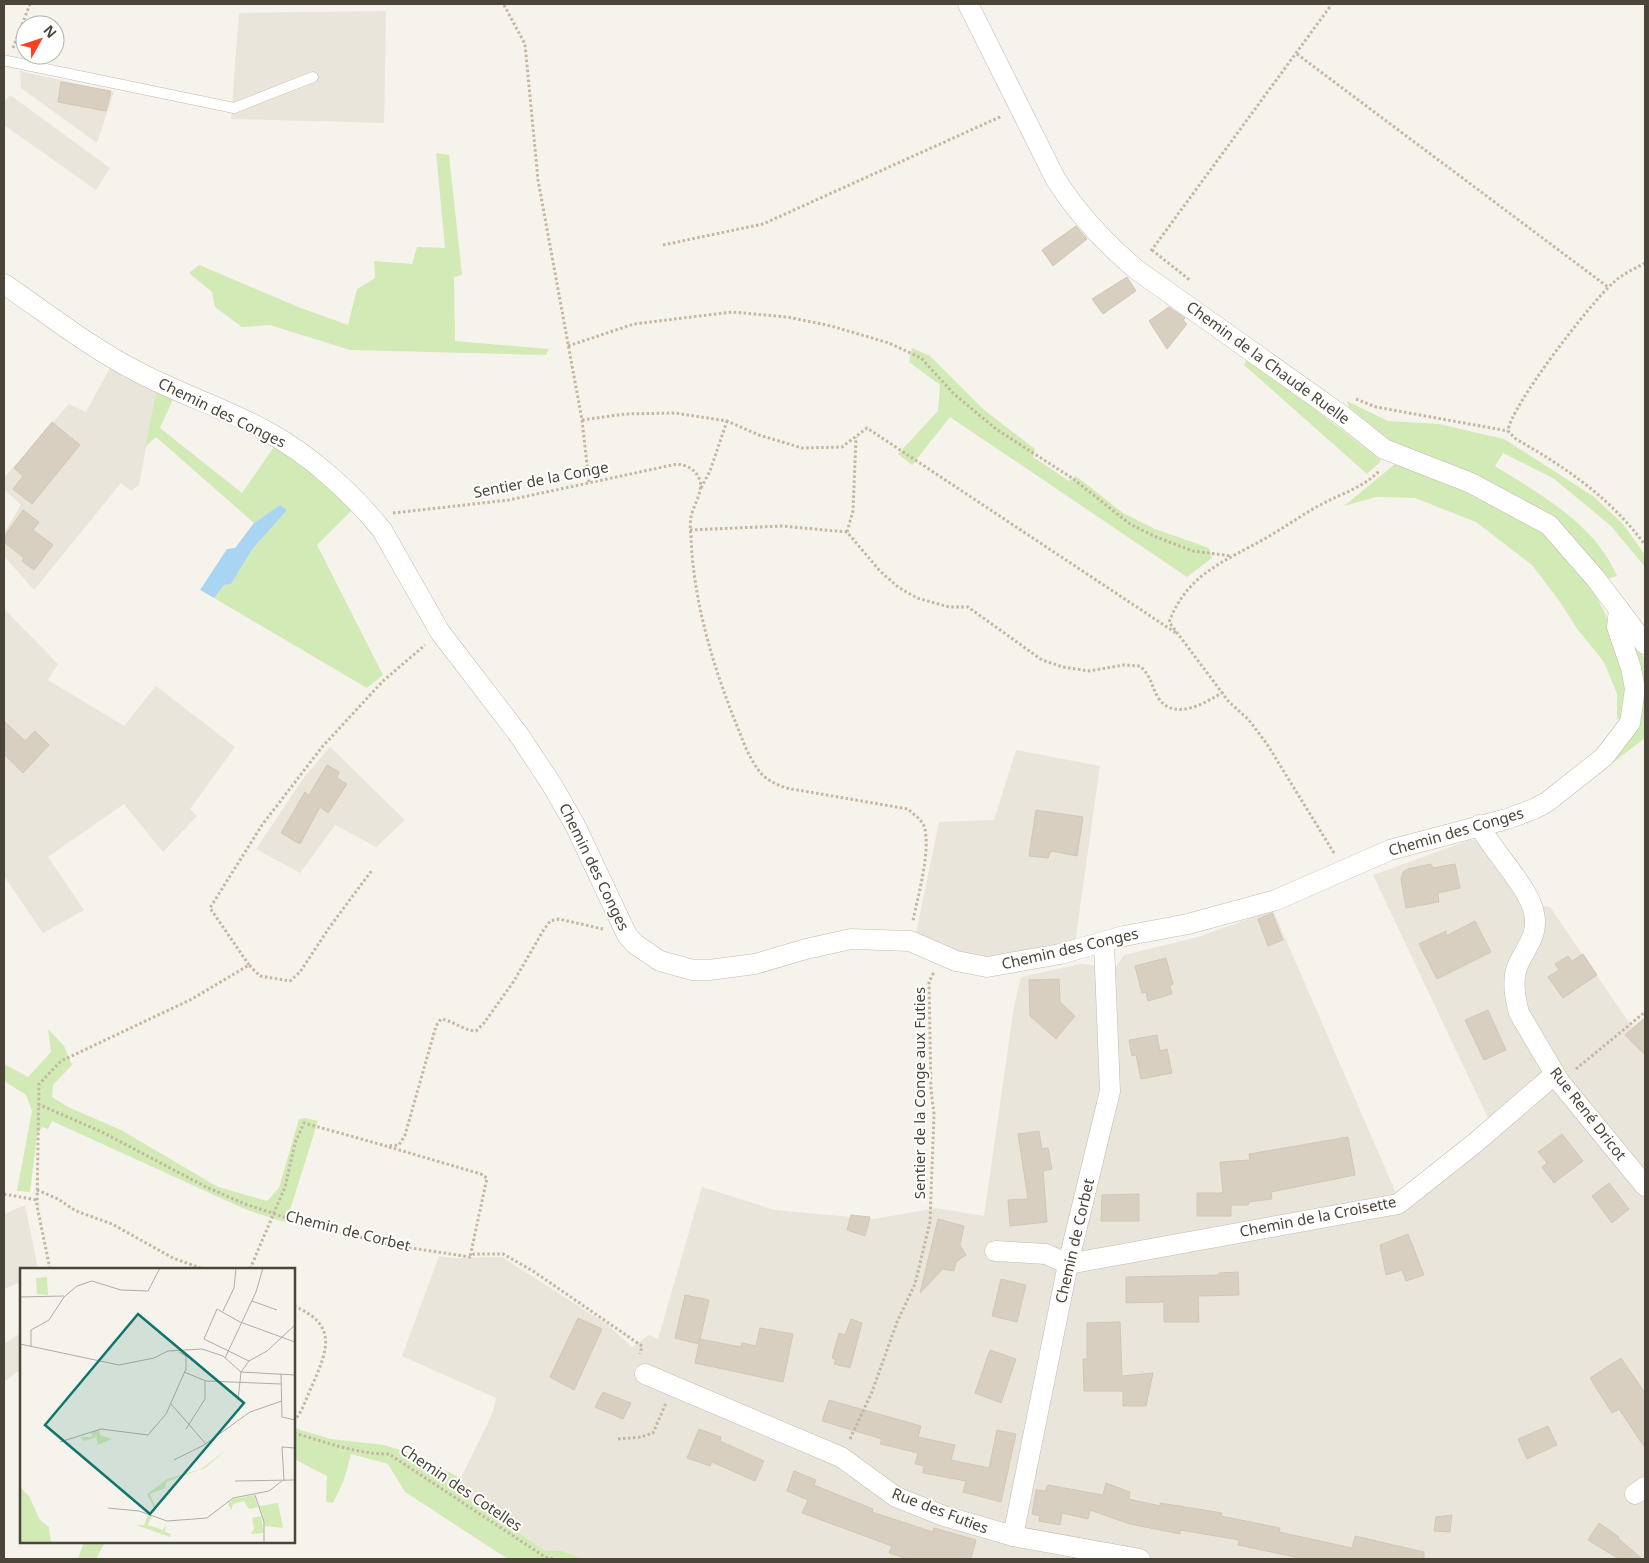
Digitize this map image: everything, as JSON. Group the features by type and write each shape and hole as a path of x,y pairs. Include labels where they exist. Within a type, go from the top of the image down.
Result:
{"street":[{"name":"Chemin de la Chaude Ruelle","path":"968,4 1068,199 1116,252 1137,270 1344,417 1384,449 1470,483 1549,526 1596,579 1645,644"},
{"name":"Chemin des Conges","path":"4,284 123,364 234,415 291,446 317,466 371,516 382,530 440,632 519,735 552,785 597,868 623,928 636,944 647,953 674,966 693,970 709,970 755,964 806,949 851,939 910,941 956,961 987,967 1060,954 1124,936 1188,924 1276,900 1390,850 1520,815 1547,802 1604,757 1622,736 1630,723 1635,689 1631,668 1620,642 1617,627 1619,608"},
{"name":"Rue René Dricot","path":"1479,826 1526,896 1534,913 1533,937 1518,967 1515,979 1516,1002 1519,1012 1557,1078 1645,1186"},
{"name":"Chemin de Corbet","path":"1013,1536 1068,1264 1110,1091 1104,943"},
{"name":"Chemin de la Croisette","path":"1068,1264 1398,1204 1557,1078"},
{"path":"995,1252 1046,1254 1068,1264"},
{"name":"Rue des Futies","path":"642,1366 670,1383 841,1457 896,1497 944,1516 1013,1536 1140,1559"}],"lane":[{"path":"8,60 234,108 313,76"}],"path":[{"path":"8,60 30,4"},
{"path":"1137,270 1332,4"},
{"path":"504,5 525,44 538,180 582,420 589,482"},
{"path":"1297,54 1608,287"},
{"path":"663,245 763,224 1021,108"},
{"path":"1152,250 1199,287"},
{"path":"1508,431 1509,422 1539,374 1608,287 1623,275 1645,263"},
{"path":"568,346 634,324 732,312 786,317 822,324 889,343 921,358 954,394 996,429 1072,478 1130,524 1156,537 1193,551 1232,556"},
{"path":"1352,397 1376,408 1508,431 1516,439 1588,485 1620,513 1645,545"},
{"path":"582,420 625,414 675,413 727,421 759,435 802,448 842,448 866,428 1176,633"},
{"path":"727,421 710,471 694,506 690,530 691,555 699,603 719,681 751,760 760,773 771,782 786,788 908,809 921,820 925,828 925,850 910,941"},
{"path":"848,532 853,511 856,437"},
{"path":"1344,871 1267,744 1223,692 1169,622 1174,609 1194,581 1210,567 1327,501 1351,490 1378,472 1395,453"},
{"name":"Sentier de la Conge","path":"371,516 509,500 677,464 693,470 698,476 701,488"},
{"path":"690,530 781,526 848,532 880,572 898,587 917,598 949,607 968,607 1042,660 1063,667 1089,671 1124,665 1140,666 1153,683 1159,700 1174,709 1192,708 1223,692"},
{"path":"372,870 329,928 300,972 290,981 260,976 249,966 210,908 262,825 338,727 383,681 440,632"},
{"path":"386,1146 399,1145 405,1135 436,1026 441,1019 451,1021 466,1030 476,1031 489,1017 514,981 550,921 559,919 596,929 623,928"},
{"name":"Sentier de la Conge aux Futies","path":"841,1457 872,1392 897,1322 915,1284 930,1222 934,1114 930,1090 929,982 942,955"},
{"path":"50,1268 37,1200 39,1084 61,1061 192,999 249,966"},
{"path":"1557,1078 1645,1012"},
{"name":"Chemin de Corbet","path":"38,1104 102,1132 206,1187 244,1204 275,1212 305,1224 392,1245 470,1258 474,1254 503,1254 532,1271 642,1346 642,1366"},
{"path":"250,1268 285,1187 295,1143 304,1122 481,1174 487,1178 470,1258"},
{"path":"37,1190 58,1199 76,1211 112,1224 173,1258 200,1268"},
{"path":"4,1194 37,1200"},
{"path":"295,1307 315,1317 322,1324 327,1344 319,1370 300,1414 295,1420"},
{"path":"618,1438 641,1437 654,1433 666,1407 670,1383"},
{"name":"Chemin des Cotelles","path":"295,1434 338,1447 374,1454 389,1454 545,1557 554,1559"}],"shaded area":[{"path":"386,11 384,123 231,119 239,13"},
{"path":"20,71 114,92 97,143 21,88"},
{"path":"10,95 110,168 96,190 4,125 4,103"},
{"path":"111,366 157,389 139,485 131,491 121,483 34,590 4,556 4,533 21,505 4,489 4,478 69,404 86,412"},
{"path":"4,609 58,664 48,680 124,726 156,686 235,747 190,809 197,816 163,852 124,804 48,857 84,910 43,933 4,876"},
{"path":"330,747 405,820 376,847 335,825 300,873 256,849 305,776"},
{"path":"1016,750 1100,766 1075,943 993,961 953,953 916,933 939,822 994,820"},
{"path":"1470,840 1499,841 1542,906 1550,907 1632,1027 1645,1017 1645,1559 583,1559 563,1551 546,1551 455,1490 492,1414 496,1398 402,1356 439,1256 454,1258 502,1257 608,1325 632,1347 649,1335 658,1339 702,1187 775,1210 874,1219 936,1208 984,1216 1014,1006 1021,977 1081,964 1116,967 1124,955 1198,937 1273,910 1396,1193 1489,1120 1373,875"},
{"path":"25,1205 38,1268 20,1268 20,1282 4,1289 4,1214"},
{"path":"20,1334 20,1370 4,1382 4,1344"}],"green space":[{"path":"436,153 449,155 462,275 454,277 455,341 549,349 546,355 350,350 270,325 242,327 215,307 212,292 189,273 199,265 301,308 348,325 357,289 375,278 374,261 412,264 417,247 445,248"},
{"path":"912,348 930,356 983,409 1035,449 1033,457 1069,481 1076,476 1123,513 1155,529 1209,548 1212,558 1187,577 950,417 912,465 898,454 938,411 940,385 909,362"},
{"path":"1248,357 1381,461 1367,474 1244,365"},
{"path":"157,389 174,397 160,428 242,493 274,447 311,471 353,509 317,545 383,675 367,688 214,598 224,585 231,584 253,548 286,510 280,505 254,523 156,437 145,447"},
{"path":"1347,401 1388,421 1439,424 1504,439 1593,496 1623,524 1645,555 1645,567 1611,526 1553,478 1503,453 1495,466 1548,500 1581,526 1608,558 1617,576 1607,579 1554,518 1463,469 1396,445 1349,407"},
{"path":"1395,464 1440,479 1538,529 1587,580 1605,613 1626,680 1622,719 1617,719 1617,694 1604,662 1578,630 1558,599 1532,565 1476,522 1415,498 1376,497 1344,506"},
{"path":"1624,640 1636,640 1645,660 1645,738 1610,765 1608,762 1631,736"},
{"path":"48,1029 64,1046 72,1065 53,1085 52,1097 68,1107 121,1130 218,1187 267,1201 279,1188 299,1119 305,1118 318,1121 290,1210 284,1222 247,1210 52,1121 48,1129 42,1127 37,1135 30,1192 17,1191 32,1111 26,1095 4,1081 4,1064 28,1077 51,1052"},
{"path":"295,1428 331,1439 384,1445 404,1451 457,1476 455,1490 546,1551 563,1551 583,1559 508,1559 405,1492 388,1464 351,1454 344,1480 333,1503 326,1502 327,1476 295,1460"},
{"path":"84,1543 104,1543 96,1559 78,1559"}],"water":[{"path":"280,505 287,510 253,548 231,584 224,585 214,598 200,590 227,549 235,548 254,523"}],"building":[{"path":"61,82 111,91 106,111 58,102"},
{"path":"1076,226 1087,239 1053,266 1042,250"},
{"path":"1127,277 1136,291 1103,314 1092,299"},
{"path":"1169,307 1185,318 1183,320 1187,324 1167,349 1149,321"},
{"path":"52,422 80,445 32,504 13,489 23,476 14,468"},
{"path":"23,510 39,522 33,530 53,545 34,570 22,561 24,558 4,542 4,537"},
{"path":"4,721 25,741 35,731 49,745 23,773 4,754"},
{"path":"327,765 339,772 337,778 347,784 328,813 320,807 300,844 281,833 305,792 309,795"},
{"path":"1036,810 1083,817 1077,856 1051,851 1048,858 1029,856"},
{"path":"1431,864 1433,868 1455,864 1460,888 1438,893 1439,902 1406,908 1401,879 1403,872 1408,869"},
{"path":"1272,913 1283,940 1268,946 1258,919"},
{"path":"1475,921 1491,952 1437,979 1419,944 1446,931 1446,936"},
{"path":"1583,954 1597,975 1563,998 1548,977 1559,970 1555,964 1568,956 1572,961"},
{"path":"1166,958 1173,984 1170,985 1172,994 1148,1001 1146,992 1142,993 1135,966"},
{"path":"1059,979 1060,1002 1075,1016 1056,1039 1030,1016 1029,980"},
{"path":"1488,1010 1506,1050 1484,1060 1465,1020"},
{"path":"1645,1018 1645,1055 1625,1035"},
{"path":"1157,1035 1160,1051 1167,1049 1172,1073 1141,1079 1136,1055 1132,1056 1129,1040"},
{"path":"1039,1131 1042,1149 1048,1148 1052,1169 1043,1171 1047,1222 1010,1226 1008,1200 1028,1199 1018,1134"},
{"path":"1562,1134 1583,1161 1554,1183 1542,1167 1547,1163 1538,1152"},
{"path":"1348,1137 1355,1175 1271,1192 1272,1199 1249,1202 1248,1205 1231,1205 1231,1216 1197,1216 1197,1193 1223,1193 1220,1162 1250,1160 1249,1154"},
{"path":"1609,1183 1629,1209 1612,1223 1592,1196"},
{"path":"1139,1194 1139,1221 1101,1221 1102,1195"},
{"path":"851,1215 870,1217 865,1236 847,1230"},
{"path":"938,1219 964,1226 960,1245 966,1255 956,1262 954,1271 943,1269 920,1293"},
{"path":"1408,1234 1424,1275 1406,1281 1402,1270 1386,1275 1380,1245"},
{"path":"1238,1272 1239,1295 1198,1296 1199,1322 1164,1322 1164,1302 1126,1303 1126,1277 1219,1275 1219,1273"},
{"path":"1001,1279 1026,1285 1017,1322 992,1316"},
{"path":"685,1295 709,1300 699,1344 675,1338"},
{"path":"578,1318 602,1329 574,1390 550,1377"},
{"path":"851,1319 862,1323 850,1368 834,1364 836,1360 832,1358 839,1333 845,1335"},
{"path":"1120,1322 1122,1376 1153,1373 1146,1406 1123,1406 1123,1391 1084,1391 1083,1359 1087,1359 1087,1323"},
{"path":"760,1328 793,1334 783,1382 695,1363 700,1339 741,1347 742,1343 756,1346"},
{"path":"990,1350 1016,1359 1001,1403 975,1393"},
{"path":"1621,1358 1645,1393 1645,1448 1619,1409 1612,1413 1590,1378"},
{"path":"603,1392 631,1403 623,1419 595,1407"},
{"path":"829,1400 921,1426 918,1437 955,1445 951,1460 989,1468 997,1430 1016,1434 1001,1502 963,1492 966,1481 923,1473 924,1466 915,1464 918,1453 880,1444 882,1439 822,1421"},
{"path":"1548,1426 1557,1445 1527,1459 1518,1439"},
{"path":"699,1429 721,1437 720,1441 764,1461 755,1481 712,1462 710,1466 687,1458"},
{"path":"794,1471 816,1480 814,1485 873,1509 872,1512 933,1532 934,1528 976,1540 971,1559 908,1559 889,1553 892,1546 802,1513 808,1500 787,1491"},
{"path":"1106,1483 1130,1492 1129,1499 1160,1506 1160,1503 1222,1513 1221,1516 1280,1528 1279,1532 1352,1548 1355,1536 1424,1552 1424,1559 1295,1559 1295,1557 1238,1545 1239,1540 1180,1530 1180,1534 1130,1524 1090,1510 1088,1519 1062,1513 1060,1525 1039,1521 1040,1516 1032,1514 1036,1490 1045,1491 1048,1485 1103,1495"},
{"path":"1452,1515 1450,1532 1434,1531 1436,1517"},
{"path":"1599,1523 1619,1537 1642,1559 1619,1559 1588,1540"}]}
